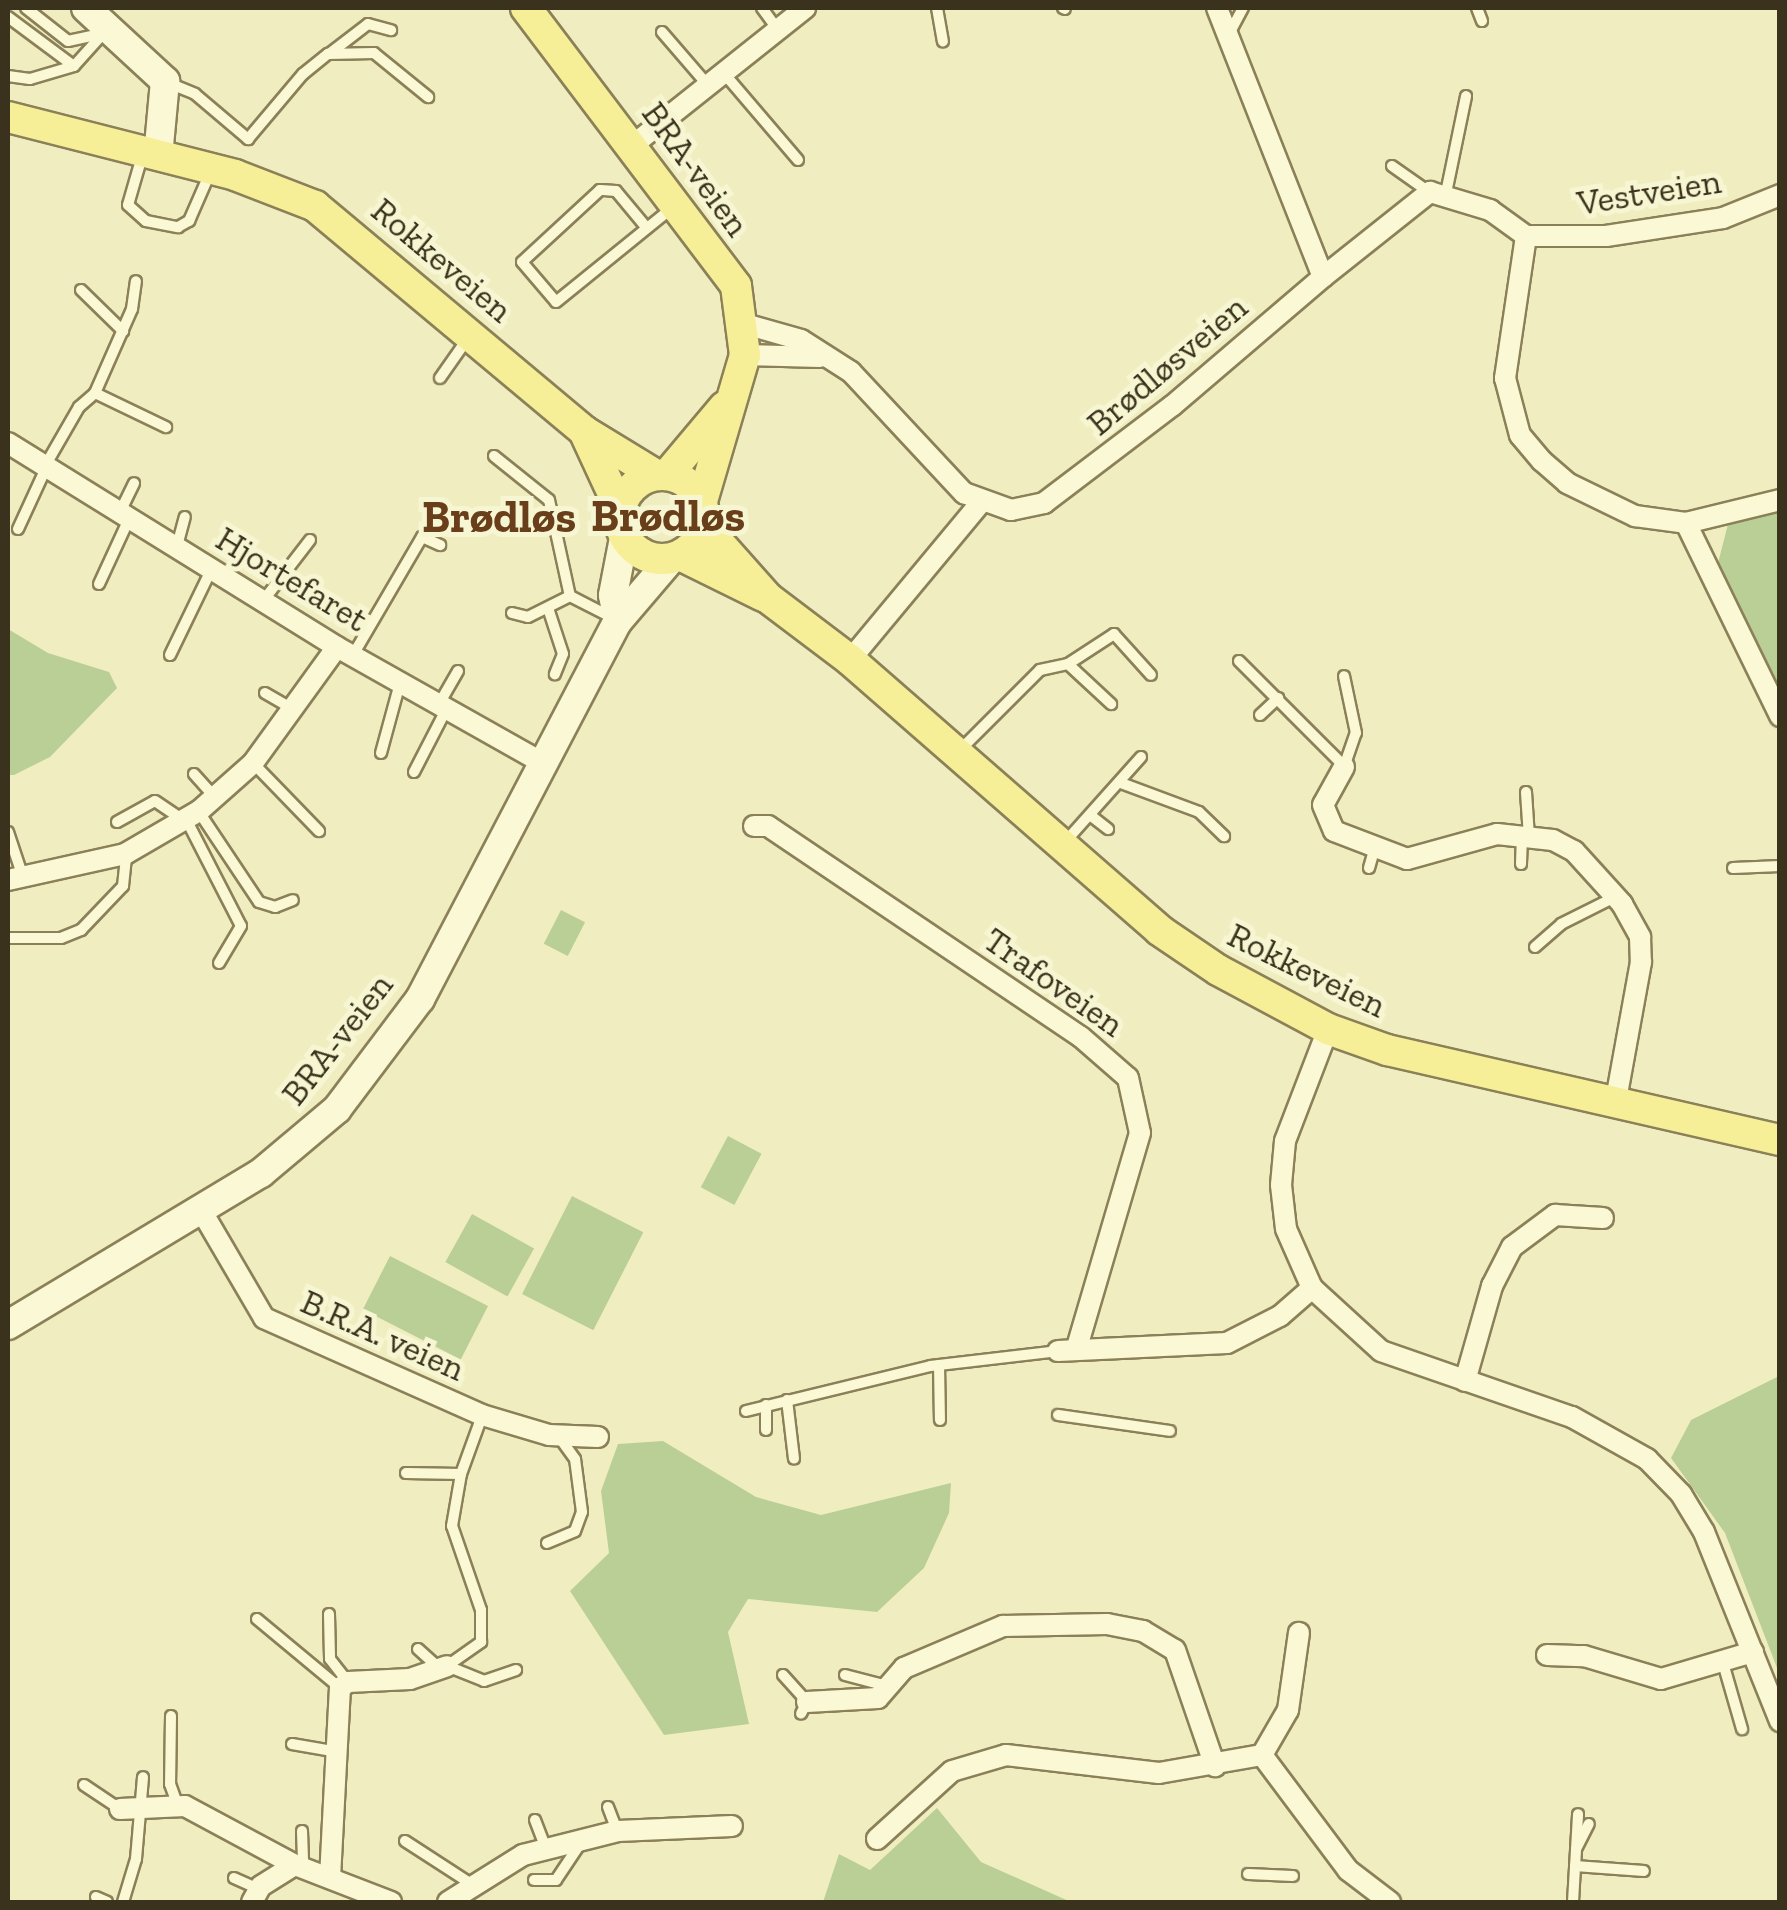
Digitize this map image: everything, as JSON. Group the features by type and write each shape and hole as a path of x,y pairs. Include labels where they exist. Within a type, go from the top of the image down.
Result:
{"main road":[{"path":"86,8 104,31 164,82 151,154"},
{"name":"BRA-veien","path":"526,8 736,286 745,324 745,355 703,513"},
{"name":"Rokkeveien","path":"8,117 223,173 315,206 584,431 662,475"},
{"name":"BRA-veien","path":"662,475 732,397"},
{"name":"Rokkeveien","path":"584,431 622,524"},
{"path":"662,475 682,479 703,513 676,557 636,552 622,524 627,493 662,475"},
{"name":"Rokkeveien","path":"703,513 768,598"},
{"name":"BRA-veien","path":"618,620 614,595 622,524"},
{"name":"BRA-veien","path":"8,1325 202,1210 313,1132 393,1041 546,765 618,620 676,557"},
{"name":"Rokkeveien","path":"676,557 768,598 850,660 1061,846 1187,950 1328,1029 1447,1066 1616,1099 1780,1140"}],"street":[{"path":"633,145 804,8"},
{"path":"1216,8 1323,277"},
{"path":"1438,193 1490,210 1526,236 1505,378 1520,435 1567,482 1600,502 1636,516 1686,523 1780,500"},
{"name":"Brødløsveien","path":"982,501 1011,510 1044,503 1172,406 1323,277 1438,193"},
{"name":"Vestveien","path":"1526,236 1606,236 1722,218 1780,195"},
{"path":"745,324 772,327 851,372 964,493 982,501 850,660"},
{"path":"745,355 820,357"},
{"name":"Hjortefaret","path":"8,442 345,651 546,765"},
{"path":"1686,523 1780,716"},
{"path":"15,879 126,854 196,812 253,764 345,651"},
{"path":"1344,767 1323,805 1325,819 1334,831 1372,859 1408,859 1497,834 1526,837 1574,851 1616,896 1640,937 1641,962 1616,1099"},
{"name":"Trafoveien","path":"754,826 768,826 1108,1056 1128,1078 1140,1132 1067,1350"},
{"path":"1328,1029 1285,1141 1281,1185 1286,1230 1312,1288 1372,1345 1572,1417 1647,1459 1681,1494 1704,1532 1780,1721"},
{"name":"B.R.A. veien","path":"202,1210 264,1318 494,1424 557,1435 598,1437"},
{"path":"1465,1381 1492,1286 1512,1247 1554,1215 1603,1218"},
{"path":"1067,1350 1227,1342 1280,1316 1312,1288"},
{"path":"804,1708 878,1698 904,1668 1003,1626 1070,1621 1143,1631 1174,1650 1214,1766"},
{"path":"876,1839 952,1770 1006,1755 1159,1773 1262,1755 1288,1710 1299,1632"},
{"path":"1546,1655 1584,1656 1661,1679 1754,1652"},
{"path":"330,1878 332,1751 344,1685 410,1679 444,1667"},
{"path":"1262,1755 1348,1870 1390,1902"},
{"path":"120,1809 178,1806 222,1822 299,1866 387,1902"},
{"path":"448,1902 470,1883 547,1849 618,1831 732,1826"},
{"path":"255,1896 299,1866"}],"lane":[{"path":"26,8 68,41 104,31"},
{"path":"762,8 776,27"},
{"path":"937,8 944,41"},
{"path":"1228,36 1243,8"},
{"path":"1477,8 1482,22"},
{"path":"8,17 74,66"},
{"path":"164,82 194,94 248,139 303,74 328,54 368,24 391,30"},
{"path":"8,76 30,80 74,66 104,31"},
{"path":"662,32 798,160"},
{"path":"328,54 374,53 428,97"},
{"path":"1392,166 1438,193 1466,96"},
{"path":"151,154 128,205 146,221 178,227 189,221 223,173"},
{"path":"646,227 616,191 600,190 522,262 556,302 677,205"},
{"path":"18,529 46,466 79,407 95,393 123,331 136,280"},
{"path":"80,290 123,331"},
{"path":"440,378 471,333"},
{"path":"95,393 166,427"},
{"path":"494,456 550,500 570,596"},
{"path":"100,584 134,482"},
{"path":"177,548 185,517"},
{"path":"345,651 422,537 440,545"},
{"path":"263,601 310,540"},
{"path":"170,655 212,569"},
{"path":"512,613 528,618 570,596"},
{"path":"570,596 618,620"},
{"path":"548,608 563,654 555,674"},
{"path":"956,754 1040,670 1068,664 1114,634 1151,675"},
{"path":"1239,660 1344,767 1356,734 1344,676"},
{"path":"1068,664 1112,704"},
{"path":"414,772 458,671"},
{"path":"380,753 400,682"},
{"path":"264,693 295,711"},
{"path":"1260,716 1278,698"},
{"path":"1061,846 1121,783 1140,756"},
{"path":"253,764 318,831"},
{"path":"194,774 196,812 241,926 219,963"},
{"path":"1121,783 1199,812 1224,836"},
{"path":"1522,864 1526,792"},
{"path":"116,822 155,801 196,812 259,902 275,907 293,900"},
{"path":"1090,815 1108,829"},
{"path":"8,832 15,879"},
{"path":"8,938 61,938 82,930 122,886 126,854"},
{"path":"1734,868 1780,866"},
{"path":"1536,946 1561,924 1616,896"},
{"path":"746,1411 939,1365 1067,1350"},
{"path":"939,1365 940,1420"},
{"path":"788,1400 794,1459"},
{"path":"766,1405 766,1430"},
{"path":"1058,1415 1170,1431"},
{"path":"444,1667 481,1642 481,1610 452,1526 461,1474 494,1424"},
{"path":"547,1543 574,1531 582,1512 576,1459 557,1435"},
{"path":"406,1473 461,1474"},
{"path":"329,1614 330,1659 344,1685"},
{"path":"257,1619 344,1685"},
{"path":"418,1649 444,1667 484,1681 516,1670"},
{"path":"1723,1664 1742,1729"},
{"path":"845,1675 888,1686"},
{"path":"783,1676 804,1708"},
{"path":"171,1716 170,1784 178,1806"},
{"path":"292,1744 332,1751"},
{"path":"123,1902 144,1808 143,1777"},
{"path":"84,1785 120,1809"},
{"path":"608,1807 618,1831"},
{"path":"1573,1902 1578,1814"},
{"path":"534,1820 547,1849"},
{"path":"1576,1849 1588,1824"},
{"path":"299,1866 302,1830"},
{"path":"534,1880 556,1880 575,1861 582,1840"},
{"path":"405,1841 470,1883"},
{"path":"1575,1866 1644,1871"},
{"path":"1248,1874 1294,1876"},
{"path":"234,1878 255,1896"}],"green space":[{"path":"1779,510 1779,692 1717,567 1728,524"},
{"path":"8,629 48,653 109,672 117,688 50,757 14,775 8,775"},
{"path":"561,910 585,922 568,956 544,944"},
{"path":"728,1136 762,1154 734,1205 701,1187"},
{"path":"572,1196 643,1232 593,1330 522,1294"},
{"path":"472,1214 534,1248 507,1297 445,1262"},
{"path":"390,1256 488,1306 461,1359 363,1309"},
{"path":"1779,1376 1779,1673 1725,1533 1671,1458 1691,1420"},
{"path":"663,1441 756,1497 821,1515 951,1483 949,1513 924,1568 877,1612 748,1599 728,1632 749,1724 664,1735 570,1591 609,1553 601,1491 618,1444"},
{"path":"937,1808 981,1862 1071,1902 823,1902 839,1854 870,1870"}],"district":[{"name":"Brødløs","path":"668,517"},
{"name":"Brødløs","path":"499,518"}]}
